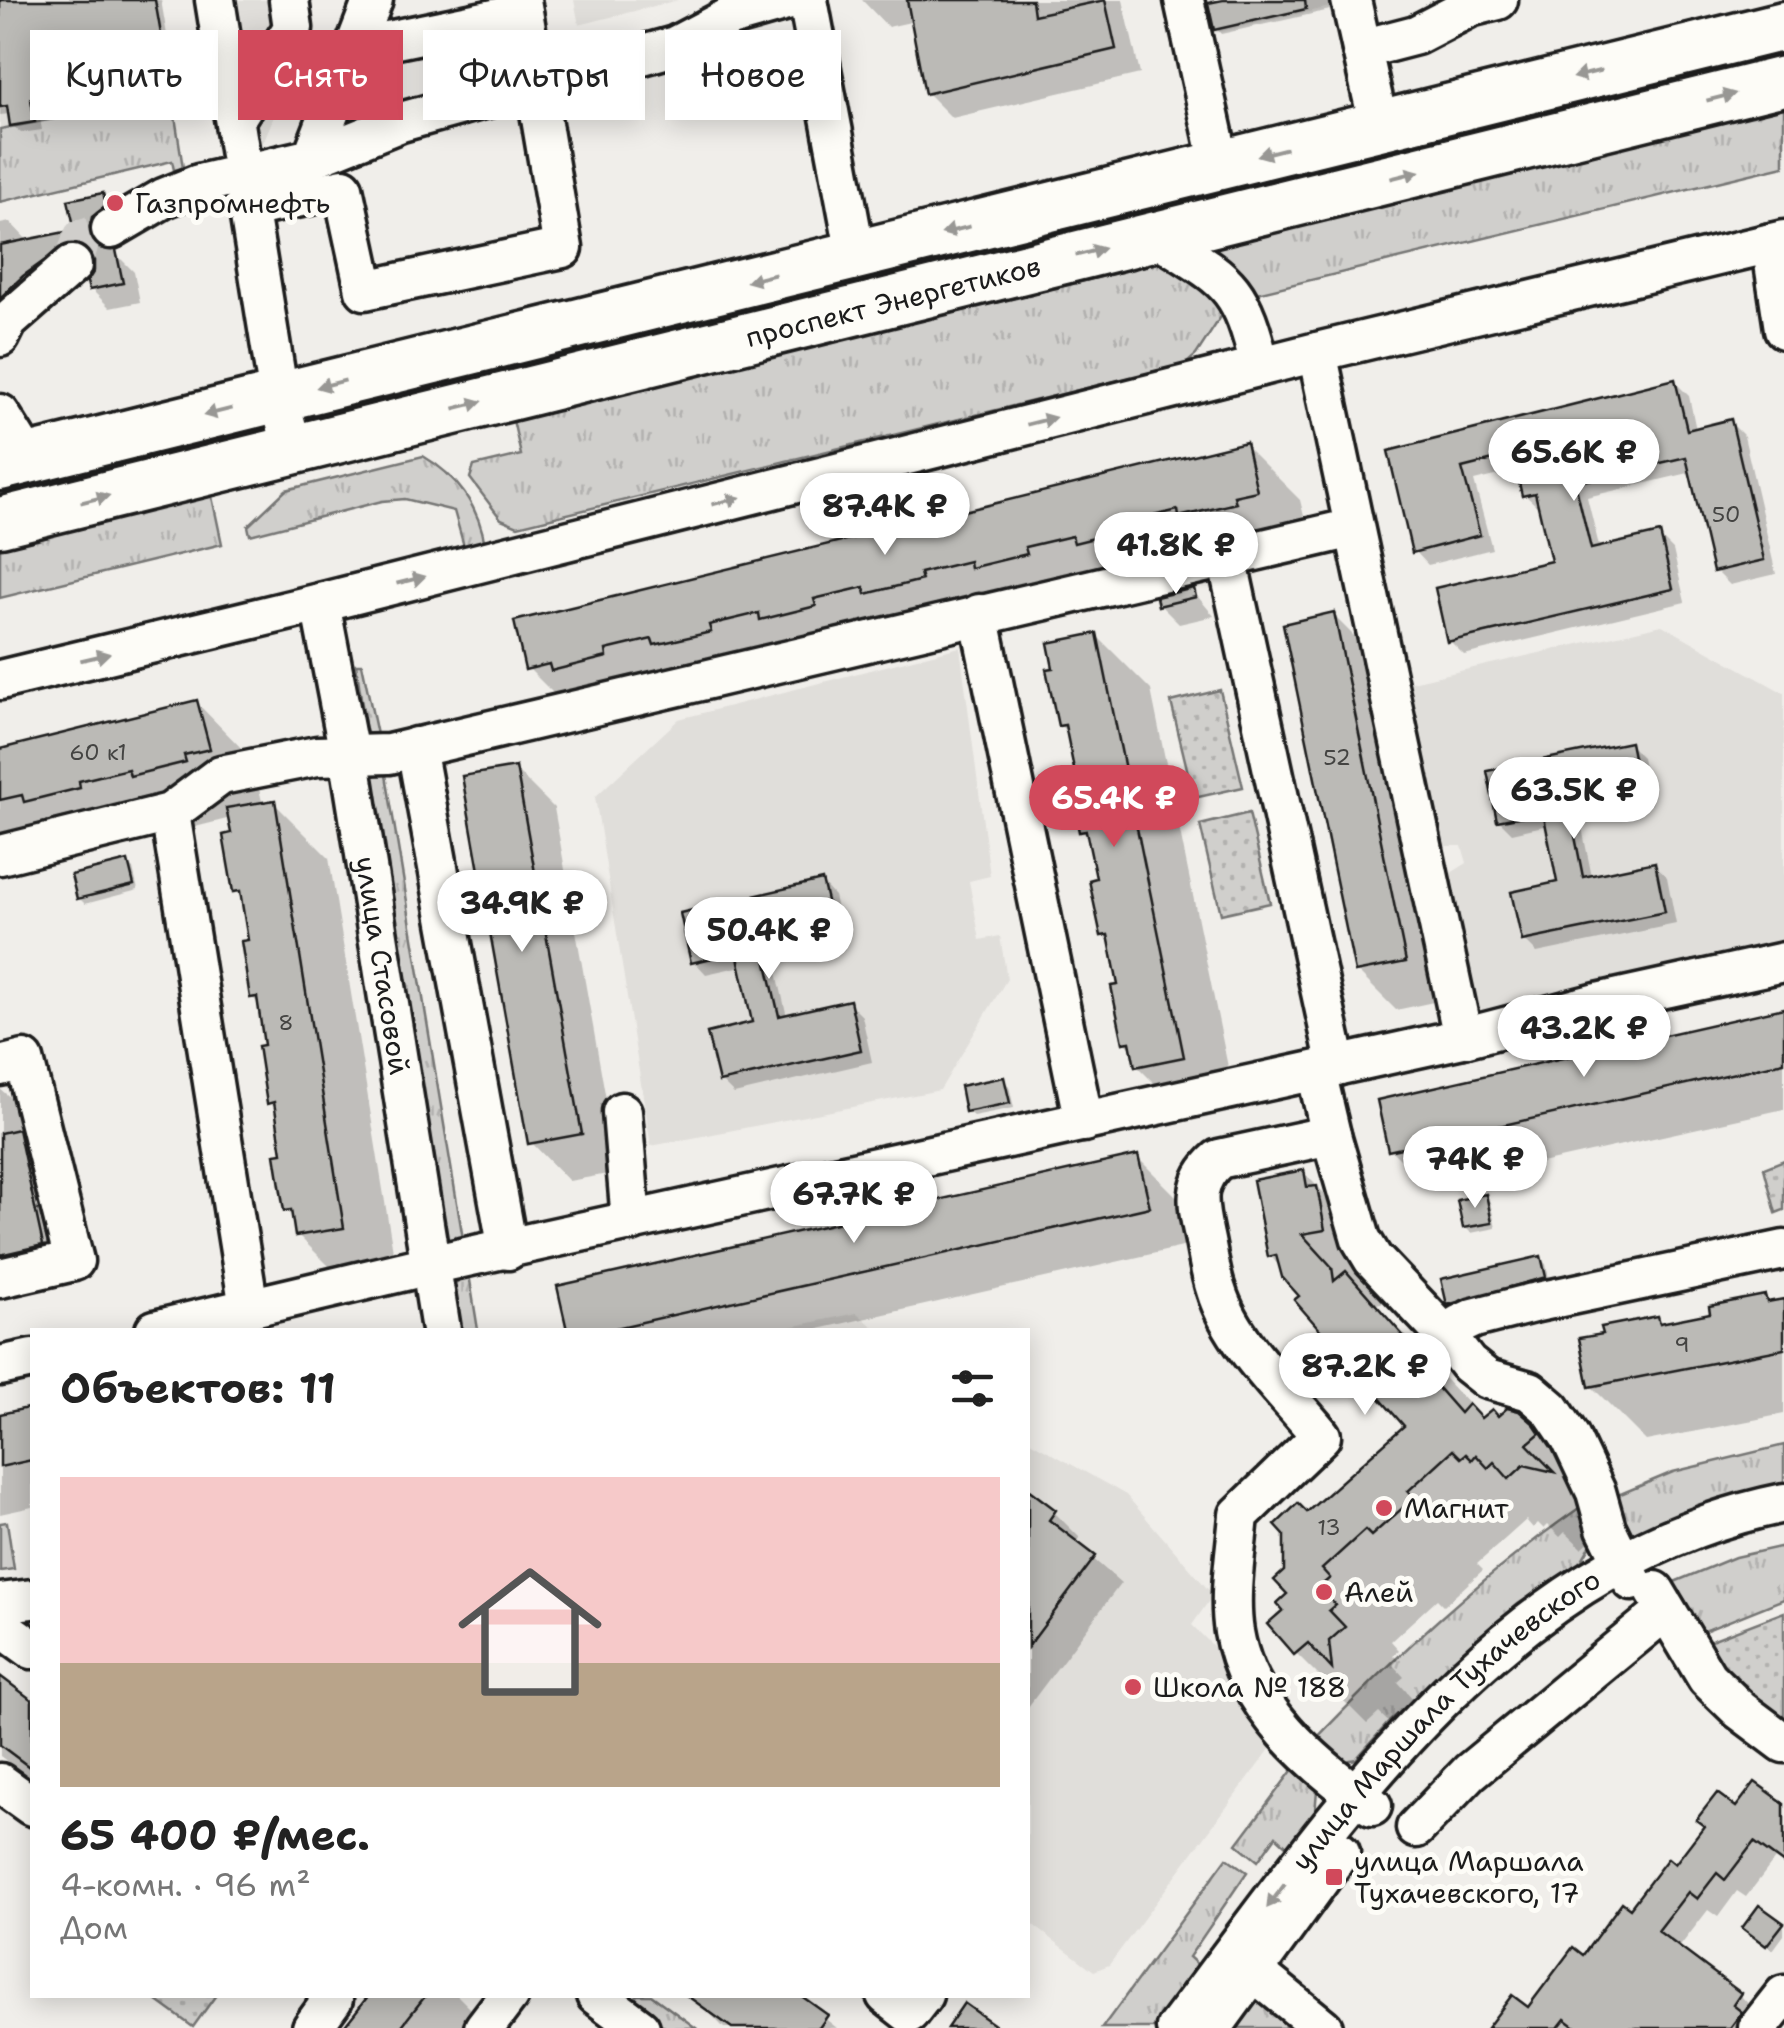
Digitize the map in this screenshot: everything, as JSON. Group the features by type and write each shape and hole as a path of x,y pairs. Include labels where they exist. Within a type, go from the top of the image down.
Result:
{"main road":[{"name":"проспект Энергетиков","path":"14,462 1784,26"},
{"name":"проспект Энергетиков","path":"0,522 1784,82"}],"street":[{"path":"214,0 280,396 293,450"},
{"path":"234,118 293,28 288,0"},
{"path":"360,30 372,0"},
{"path":"645,54 675,46 730,17 790,0"},
{"path":"808,0 856,254"},
{"path":"1184,0 1220,165"},
{"path":"1351,0 1379,126"},
{"path":"1362,48 1416,35 1470,7 1498,0"},
{"path":"403,36 522,6"},
{"path":"247,190 312,158 423,116"},
{"path":"312,158 326,120"},
{"path":"111,228 198,184 247,190 343,188 364,290 563,248 542,120"},
{"path":"1156,236 1220,277 1253,309 1260,366"},
{"path":"0,680 1260,366 1778,242 1784,329"},
{"path":"4,329 72,266"},
{"path":"1318,352 1463,1038"},
{"path":"0,414 14,462"},
{"path":"0,854 170,812 220,775 316,756 389,754 1354,528"},
{"path":"1227,558 1327,1068 1331,1135 1367,1249 1468,1364 1487,1379 1530,1391 1551,1409 1570,1437 1596,1492 1606,1528 1666,1610 1707,1678 1740,1710 1784,1743"},
{"name":"улица Стасовой","path":"320,603 441,1328"},
{"path":"980,614 1084,1122"},
{"path":"416,747 508,1250"},
{"path":"170,812 249,1308"},
{"path":"164,1328 430,1265 1463,1038 1784,962"},
{"path":"0,1066 24,1060 74,1261 0,1278"},
{"path":"622,1112 631,1222"},
{"path":"1331,1135 1219,1159 1205,1171 1198,1187 1198,1206 1216,1292 1236,1332 1321,1436 1239,1515 1233,1628 1240,1657 1263,1703 1298,1746 1364,1800"},
{"path":"1447,1337 1474,1318 1518,1306 1784,1250"},
{"path":"0,1366 30,1359"},
{"name":"улица Маршала Тухачевского","path":"1176,2028 1243,1963 1448,1691 1529,1621 1722,1519 1784,1504"},
{"name":"улица Маршала Тухачевского","path":"1633,1568 1784,1528"},
{"path":"0,1603 30,1598"},
{"path":"1416,1828 1470,1772 1666,1610"},
{"path":"0,1626 30,1647"},
{"path":"0,1783 30,1805"},
{"path":"1243,1963 1323,2028"},
{"name":"улица Маршала Тухачевского","path":"1212,2028 1243,1963"},
{"path":"1758,2028 1784,1994"},
{"path":"312,2028 332,1998"},
{"path":"890,1998 909,2013 921,1998"}],"shaded area":[{"path":"0,0 155,0 160,30 30,30 30,120 48,120 0,129"},
{"path":"235,0 307,0 310,30 241,30"},
{"path":"574,0 678,0 579,25"},
{"path":"1195,0 1361,0 1203,36"},
{"path":"257,120 272,120 262,145"},
{"path":"1662,625 1784,693 1784,944 1487,1012 1474,1011 1443,890 1451,873 1467,863 1462,846 1444,846 1432,840 1399,685"},
{"path":"960,647 990,876 969,881 980,940 1000,936 1007,979 940,1090 651,1146 595,797 679,719"},
{"path":"857,1313 875,1328 786,1328"},
{"name":"Школа № 188","path":"1030,1441 1126,1495 1213,1595 1192,1625 1222,1655 1276,1741 1109,1965 1094,1971 1030,1923"}],"green space":[{"path":"1784,105 1784,166 1257,293 1231,275 1209,248"},
{"path":"48,120 176,120 183,168 174,170 172,161 0,202 0,129"},
{"path":"1158,263 1189,271 1205,285 1224,312 1186,364 518,526 501,519 470,478 474,466 521,455 513,420"},
{"path":"211,432 215,446 0,499 0,484"},
{"path":"423,456 446,472 464,493 477,517 485,545 465,550 454,511 405,499 382,501 250,535 248,526 286,490"},
{"path":"211,492 222,544 0,598 0,544"},
{"path":"356,664 362,664 379,744 366,732"},
{"path":"1220,690 1243,787 1194,798 1171,702"},
{"path":"385,769 465,1251 445,1251 371,777"},
{"path":"1249,813 1270,903 1221,914 1200,825"},
{"path":"1784,1160 1784,1210 1776,1213 1764,1168"},
{"path":"469,1274 478,1328 458,1328 451,1286"},
{"path":"1784,1445 1784,1488 1641,1535 1629,1534 1611,1498 1673,1472"},
{"path":"1588,1505 1594,1528 1592,1543 1579,1565 1518,1604 1389,1722 1356,1759 1334,1763 1311,1744 1406,1649 1473,1590 1542,1534"},
{"path":"7,1522 14,1569 0,1571 0,1523"},
{"path":"1784,1546 1784,1599 1692,1636 1667,1585 1735,1557"},
{"path":"1784,1612 1784,1731 1698,1645"},
{"path":"1297,1764 1317,1790 1315,1813 1289,1848 1276,1836 1258,1861 1237,1844"},
{"path":"1227,1858 1247,1872 1189,1957 1201,1968 1156,2028 1102,2028"},
{"path":"1256,1995 1283,2012 1285,2028 1228,2028"},
{"path":"153,1998 214,1998 193,2027"},
{"path":"636,1998 655,1998 696,2028 666,2028 633,2003"}],"building":[{"path":"0,0 155,0 160,30 30,30 30,120 35,122 10,126 7,106 0,107"},
{"path":"907,0 1032,0 1034,15 1105,0 1116,49 925,94"},
{"path":"1305,0 1306,9 1214,30 1208,3"},
{"path":"103,193 106,206 92,217 89,230 99,248 116,250 123,283 89,290 87,282 94,271 94,260 88,250 69,243 0,298 0,245 75,230 68,200"},
{"path":"1675,379 1687,430 1731,419 1764,560 1713,572 1686,457 1575,483 1591,549 1660,533 1673,589 1447,642 1435,588 1551,561 1535,493 1522,496 1513,455 1462,468 1480,535 1412,553 1388,451"},
{"path":"1246,442 1257,491 1234,496 1236,503 1179,517 1178,510 1128,522 1130,529 1074,543 1072,536 1025,547 1027,554 970,568 969,561 920,573 922,580 866,594 864,587 814,599 816,606 760,620 759,613 709,625 711,632 654,645 652,639 606,650 607,657 551,671 549,664 525,670 514,621"},
{"path":"1194,588 1196,597 1158,606 1156,597"},
{"path":"1334,612 1406,962 1355,972 1283,624"},
{"path":"1097,633 1184,1057 1135,1067 1130,1042 1123,1043 1111,986 1118,985 1108,935 1101,936 1089,880 1096,878 1086,831 1079,832 1068,775 1075,774 1065,725 1058,726 1046,669 1053,668 1048,643"},
{"path":"197,700 210,749 184,755 186,762 130,776 128,769 79,781 80,788 24,802 22,795 0,800 0,749"},
{"path":"1630,742 1640,792 1569,806 1583,877 1655,862 1665,912 1522,941 1511,892 1557,882 1543,812 1497,821 1487,771"},
{"path":"516,767 582,1134 528,1144 462,776"},
{"path":"275,800 344,1228 295,1236 291,1210 284,1211 275,1154 282,1153 274,1102 267,1104 258,1046 264,1045 257,997 250,998 241,941 248,940 240,891 233,892 223,835 231,833 226,808"},
{"path":"128,861 134,885 77,899 71,875"},
{"path":"822,880 834,930 763,946 779,1016 850,1000 861,1050 719,1082 707,1033 752,1022 737,952 691,963 680,913"},
{"path":"1784,1008 1784,1062 1388,1151 1377,1100"},
{"path":"1004,1077 1010,1103 965,1112 960,1086"},
{"path":"18,1129 43,1245 0,1255 0,1133"},
{"path":"1138,1155 1150,1207 616,1328 567,1328 557,1286"},
{"path":"1304,1170 1307,1187 1317,1186 1325,1230 1302,1234 1332,1267 1334,1281 1346,1271 1430,1366 1424,1372 1460,1413 1468,1404 1481,1418 1492,1409 1498,1416 1507,1408 1519,1411 1534,1424 1540,1433 1527,1444 1554,1472 1524,1465 1509,1479 1494,1462 1488,1468 1476,1455 1472,1460 1466,1454 1461,1458 1453,1450 1408,1491 1414,1498 1371,1536 1365,1530 1322,1569 1330,1578 1324,1583 1329,1588 1324,1592 1335,1605 1329,1610 1345,1627 1329,1641 1332,1669 1308,1643 1294,1655 1267,1624 1283,1610 1277,1603 1287,1594 1274,1580 1284,1571 1284,1535 1275,1525 1298,1503 1307,1512 1404,1426 1294,1300 1299,1296 1282,1277 1276,1255 1268,1257 1253,1180"},
{"path":"1486,1194 1492,1223 1463,1228 1457,1200"},
{"path":"1541,1256 1546,1277 1447,1305 1441,1279"},
{"path":"1765,1295 1767,1302 1784,1299 1784,1349 1589,1387 1579,1338 1603,1334 1601,1327 1658,1316 1660,1323 1710,1313 1709,1306"},
{"path":"30,1407 30,1460 0,1467 0,1414"},
{"path":"1030,1490 1056,1510 1049,1520 1096,1556 1030,1644"},
{"path":"0,1676 30,1698 30,1768 0,1745"},
{"path":"1755,1782 1784,1803 1784,1864 1754,1842 1725,1880 1717,1873 1697,1899 1688,1892 1658,1931 1741,1993 1733,2005 1742,2012 1730,2028 1577,2028 1565,2019 1558,2028 1487,2028 1512,1995 1528,2007 1573,1947 1583,1955 1622,1902 1630,1908 1668,1858 1675,1864 1704,1826 1696,1820 1717,1793 1736,1807"},
{"path":"1759,1905 1784,1923 1766,1946 1742,1928"},
{"path":"367,1998 424,1998 400,2028 343,2028"},
{"path":"690,1998 804,1998 828,2015 819,2028 732,2028"},
{"path":"964,2003 999,2028 947,2028"}],"tunnel":[{"path":"72,265 82,238 111,229"}],"place":[{"name":"Газпромнефть","path":"115,203"},
{"name":"Магнит","path":"1384,1508"},
{"name":"Алей","path":"1324,1592"},
{"name":"Школа № 188","path":"1133,1687"},
{"name":"улица Маршала Тухачевского, 17","path":"1334,1877"}]}
